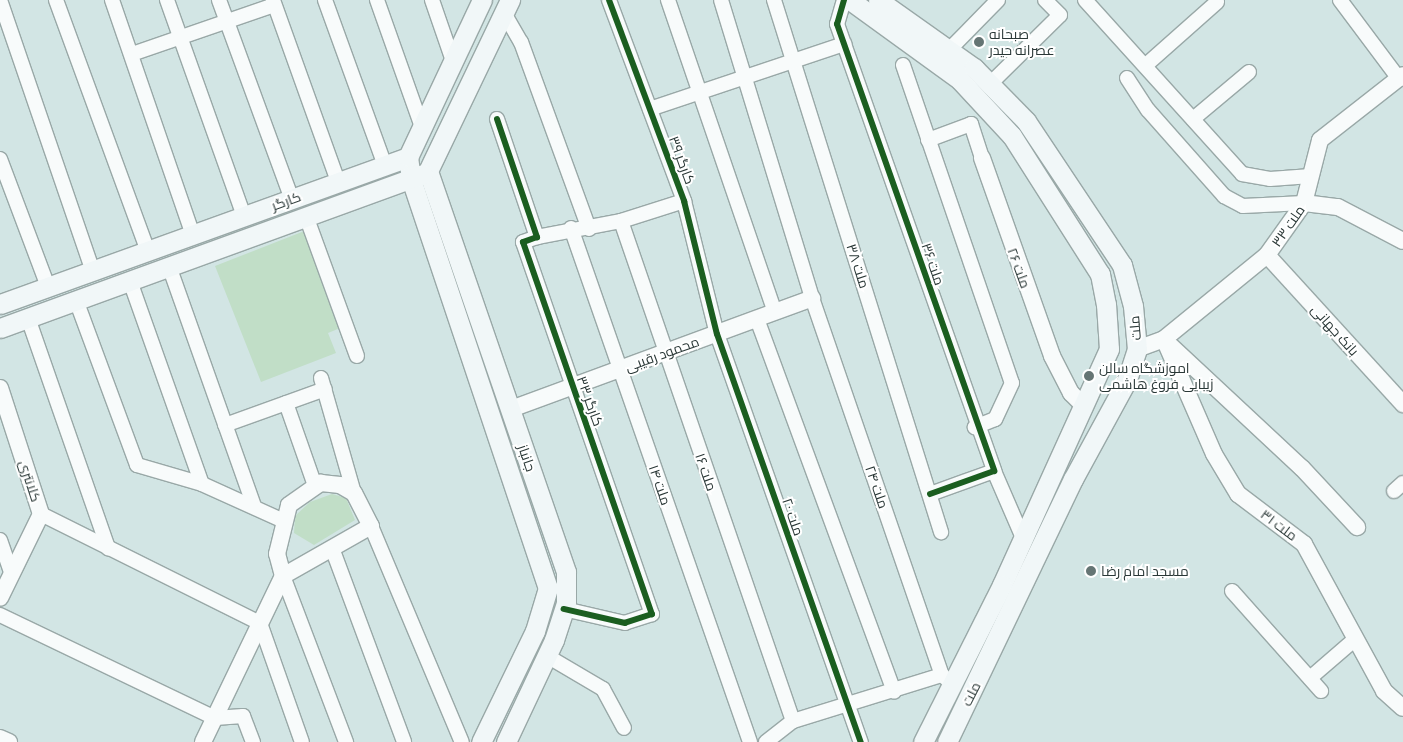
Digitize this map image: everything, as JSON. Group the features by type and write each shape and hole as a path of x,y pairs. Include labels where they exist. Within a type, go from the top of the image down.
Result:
{"main road":[{"path":"482,0 454,64 408,157 428,171 507,6"},
{"name":"ملت","path":"850,0 960,80 1012,136 1100,274 1109,349 1022,538 947,680 923,742"},
{"name":"ملت","path":"878,0 949,50 990,84 1049,153 1122,265 1137,349 1107,425 1073,479 947,742"},
{"name":"کارگر","path":"0,304 408,157"},
{"name":"جانباز","path":"408,157 411,179 546,577 545,606 535,631 481,742"},
{"name":"کارگر","path":"0,328 411,179 428,171"},
{"name":"جانباز","path":"428,171 566,572 564,609 550,648 506,742"},
{"path":"497,430 513,416"},
{"path":"1054,468 1073,479"},
{"path":"535,631 550,648"},
{"path":"947,680 972,693"}],"street":[{"path":"0,0 93,271"},
{"path":"56,0 148,251"},
{"path":"112,0 193,235"},
{"path":"167,0 244,216"},
{"path":"219,0 292,199"},
{"path":"325,0 385,166"},
{"path":"377,0 422,128"},
{"path":"432,0 454,64"},
{"name":"کارگر ۳۹","path":"610,0 684,201 717,334"},
{"path":"668,0 776,312"},
{"name":"ملت ۲۴","path":"721,0 747,77 812,298 947,680"},
{"name":"ملت ۳۸","path":"774,0 941,532"},
{"name":"ملت ۳۶","path":"844,0 837,24 975,427 1022,538"},
{"path":"949,50 998,0"},
{"path":"990,84 1060,15 1045,0"},
{"path":"1340,0 1401,77"},
{"path":"1087,1 1146,64 1242,174 1270,179 1311,176"},
{"path":"1146,64 1218,2"},
{"path":"132,54 273,3 338,182"},
{"path":"507,6 589,229"},
{"path":"650,109 699,91 793,63 844,44"},
{"path":"903,64 1012,383 995,419 975,427"},
{"path":"1193,119 1249,72"},
{"name":"ملت ۳۳","path":"1137,349 1164,339 1267,255 1304,203 1320,140 1401,77"},
{"path":"1127,78 1148,110 1224,196 1243,206 1304,203 1338,206 1403,241"},
{"path":"496,119 537,237 572,228 589,229 684,201"},
{"name":"ملت ۲۶","path":"928,140 971,124 1052,356 1070,393 1083,405"},
{"path":"0,158 48,287"},
{"path":"306,216 358,356"},
{"name":"ملت ۱۶","path":"621,221 664,352 793,721"},
{"name":"ملت ۱۴","path":"572,228 619,369 750,742"},
{"name":"کارگر ۳۳","path":"537,237 522,242 652,614 625,623 564,609"},
{"name":"بانک جهانی","path":"1267,255 1403,404"},
{"path":"169,266 254,506"},
{"path":"130,280 202,484"},
{"name":"محمود رقیبی","path":"513,416 572,386 812,298"},
{"path":"76,300 137,465 202,484 284,521"},
{"path":"28,318 108,548"},
{"path":"757,319 894,692"},
{"name":"ملت ۲۰","path":"717,334 846,707 861,742"},
{"path":"1164,339 1302,468 1357,527"},
{"name":"ملت ۳۱","path":"1164,339 1214,454 1238,494 1304,544 1354,640 1384,691 1403,708"},
{"path":"225,425 286,403 323,384 354,493 371,526 462,742"},
{"name":"کلانتری","path":"0,388 41,514 11,572 0,598"},
{"path":"286,403 315,486"},
{"path":"930,494 994,471"},
{"path":"346,742 283,576 278,554 284,521 296,496 315,486 340,485 354,493"},
{"path":"41,514 260,623 302,742"},
{"path":"203,742 283,576 371,526"},
{"path":"0,540 11,572"},
{"path":"332,548 404,742"},
{"path":"1232,591 1321,692"},
{"path":"0,615 215,718 243,716 252,742"},
{"path":"1310,678 1354,640"},
{"path":"550,648 603,689 624,728"},
{"path":"766,742 793,721 894,692 947,680"},
{"path":"0,738 9,742"}],"green space":[{"path":"307,230 345,326 328,333 336,353 261,382 215,266"},
{"path":"332,494 346,498 355,520 314,545 294,533 295,516 310,502"}],"cycle path":[{"path":"609,0 684,201 717,334 861,742"},
{"path":"844,0 837,24 994,471 930,494"},
{"path":"497,119 537,237 523,242 652,614 625,623 564,609"}],"place":[{"name":"صبحانه عصرانه حیدر","path":"979,42"},
{"name":"اموزشگاه سالن زیبایی فروغ هاشمی","path":"1089,376"},
{"name":"مسجد امام رضا","path":"1091,571"}]}
